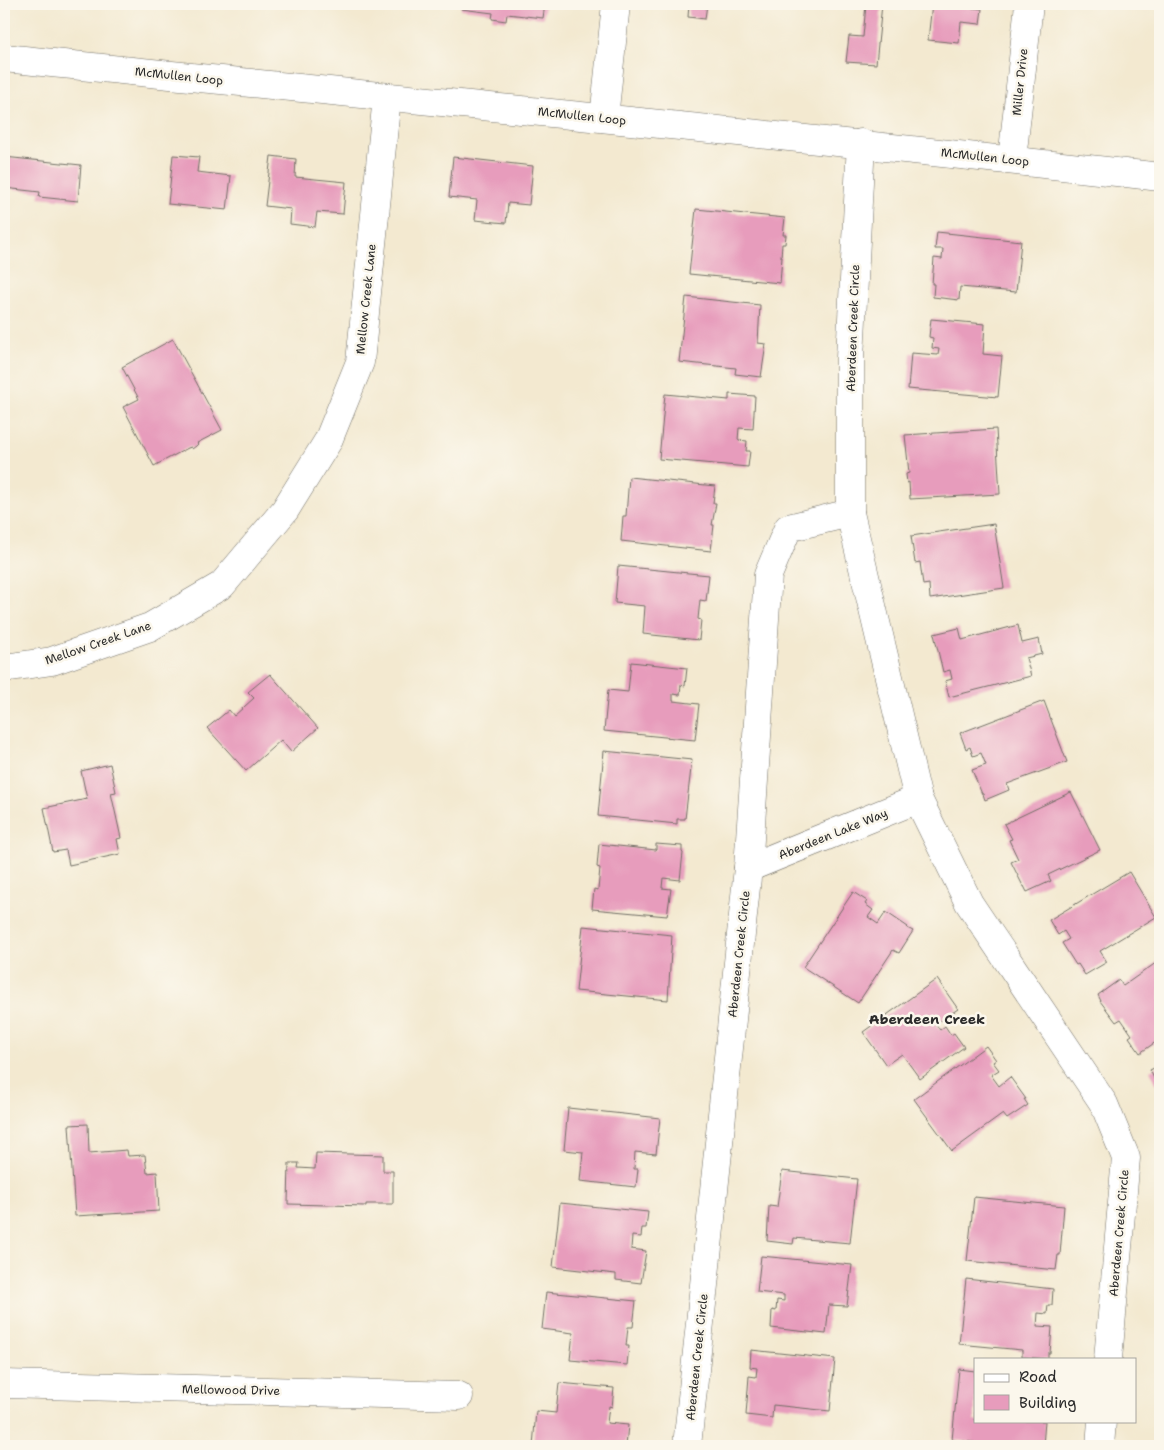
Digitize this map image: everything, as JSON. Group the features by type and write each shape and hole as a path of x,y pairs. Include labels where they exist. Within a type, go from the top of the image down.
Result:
{"street":[{"path":"604,118 616,4"},
{"name":"Miller Drive","path":"1012,160 1029,4"},
{"name":"McMullen Loop","path":"4,58 1160,176"},
{"name":"Mellow Creek Lane","path":"4,668 52,661 150,627 222,585 285,510 328,441 360,362 387,97"},
{"name":"Aberdeen Creek Circle","path":"861,144 850,358 850,513 918,799 969,902 1104,1104 1126,1158 1108,1358"},
{"name":"Aberdeen Creek Circle","path":"687,1446 748,868 768,574 788,528 850,513"},
{"name":"Aberdeen Lake Way","path":"748,868 918,799"},
{"name":"Mellowood Drive","path":"4,1384 459,1396"},
{"path":"1100,1446 1102,1422"}],"building":[{"path":"461,4 545,4 543,18 507,14 506,21 492,19 493,13 461,9"},
{"path":"689,4 707,4 705,19 688,17"},
{"path":"866,4 882,4 876,64 846,62 849,36 863,37"},
{"path":"932,4 963,4 963,7 982,9 980,24 961,22 959,43 928,40"},
{"path":"173,155 199,157 197,172 231,176 227,210 168,204"},
{"path":"271,156 296,159 295,177 346,182 343,214 317,212 315,227 290,224 291,209 265,206"},
{"path":"4,157 81,165 78,201 39,197 40,192 4,188"},
{"path":"453,157 533,166 529,205 508,203 506,223 475,220 477,200 449,197"},
{"path":"696,209 785,218 783,235 786,235 785,244 782,244 780,283 689,274"},
{"path":"937,232 1021,241 1016,292 960,287 959,300 933,297 934,258 942,259 943,249 935,249"},
{"path":"686,297 760,305 758,343 766,344 761,377 735,374 736,368 679,362"},
{"path":"931,319 985,324 983,354 1002,356 998,397 908,389 911,353 938,355 939,349 932,348 933,338 929,337"},
{"path":"173,339 222,430 197,443 192,449 191,447 188,448 154,466 123,407 139,399 122,367"},
{"path":"665,394 729,400 729,394 755,396 753,429 739,428 738,440 747,441 746,451 750,451 748,467 659,459"},
{"path":"996,429 1000,494 910,499 909,482 907,483 906,474 909,473 905,435"},
{"path":"629,477 715,486 713,503 716,503 712,525 714,525 711,551 621,541 623,516 626,516"},
{"path":"994,524 1004,588 930,599 929,584 923,585 920,562 915,563 911,536"},
{"path":"618,566 709,575 706,601 700,600 698,619 701,620 699,640 643,634 645,606 615,603"},
{"path":"1018,625 1022,643 1039,639 1042,654 1026,658 1031,676 949,697 945,681 952,679 950,670 943,672 934,634 959,628 962,640"},
{"path":"631,662 687,668 685,686 681,685 680,695 673,694 673,701 699,704 695,740 604,731 608,690 628,692"},
{"path":"270,674 318,728 291,752 281,740 246,771 207,728 229,710 234,716 254,698 248,692"},
{"path":"1044,701 1067,762 1007,784 1009,790 985,800 972,770 986,765 981,753 973,756 970,747 966,749 960,733"},
{"path":"604,751 692,760 685,819 677,819 677,824 598,816"},
{"path":"110,764 116,792 111,793 121,838 117,839 120,854 69,865 66,850 53,852 44,808 87,799 81,771"},
{"path":"1071,792 1100,850 1048,875 1051,881 1027,892 1011,862 1018,859 1009,840 1012,839 1004,824"},
{"path":"599,844 656,850 656,844 682,846 680,880 663,878 662,888 671,889 667,916 592,909 594,889 598,890 600,868 597,867"},
{"path":"1129,872 1156,917 1100,951 1107,962 1085,975 1062,943 1069,939 1064,931 1058,935 1049,920"},
{"path":"853,892 867,901 865,904 873,910 868,917 878,924 886,912 913,931 899,953 893,950 858,1003 803,967"},
{"path":"583,926 672,935 668,1000 576,991"},
{"path":"1160,960 1160,1039 1140,1053 1129,1037 1132,1035 1121,1019 1116,1022 1100,1001 1098,995 1119,980 1123,986"},
{"path":"937,979 958,1009 935,1024 940,1030 945,1026 951,1035 954,1033 964,1047 920,1079 902,1054 886,1065 863,1032"},
{"path":"986,1046 996,1060 993,1062 999,1070 991,1075 999,1086 1010,1077 1026,1099 1024,1099 1028,1105 1007,1119 1003,1114 952,1151 914,1099"},
{"path":"1160,1065 1160,1091 1150,1070"},
{"path":"568,1108 660,1118 656,1154 635,1152 634,1169 638,1169 636,1187 580,1181 583,1152 564,1150"},
{"path":"88,1124 89,1153 127,1150 128,1156 145,1155 147,1173 157,1172 159,1211 75,1216 69,1125"},
{"path":"316,1153 383,1155 383,1171 393,1171 393,1204 366,1204 366,1206 288,1204 289,1163 299,1163 298,1168 315,1169"},
{"path":"782,1171 857,1179 850,1243 794,1238 793,1244 767,1241 769,1206 777,1207"},
{"path":"974,1197 1064,1206 1060,1255 1058,1255 1056,1270 967,1261"},
{"path":"560,1203 648,1212 646,1228 642,1228 641,1237 632,1236 631,1249 646,1251 641,1283 616,1280 616,1274 553,1267"},
{"path":"761,1256 852,1265 847,1306 829,1305 826,1334 771,1328 772,1310 776,1311 777,1300 784,1301 784,1295 757,1292"},
{"path":"966,1279 1053,1289 1052,1305 1048,1305 1047,1314 1038,1313 1037,1326 1052,1327 1048,1358 1022,1357 1022,1350 959,1344"},
{"path":"546,1292 636,1301 633,1327 628,1327 627,1365 570,1360 573,1333 542,1329"},
{"path":"751,1350 835,1359 830,1411 773,1405 772,1418 746,1415 749,1376 756,1377 757,1368 750,1367"},
{"path":"959,1369 974,1371 974,1422 1045,1422 1043,1446 1010,1446 952,1440"},
{"path":"559,1383 614,1388 612,1407 609,1406 607,1423 628,1425 626,1446 533,1446 536,1411 556,1413"}],"district":[{"name":"Aberdeen Creek","path":"927,1019"}]}
